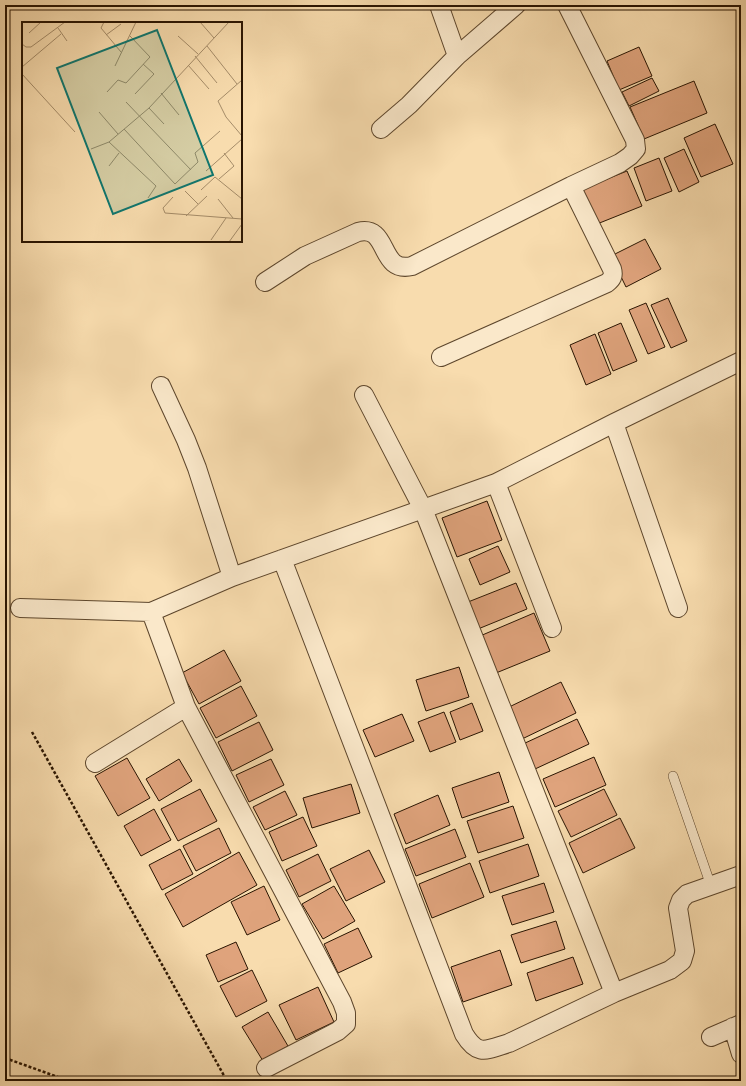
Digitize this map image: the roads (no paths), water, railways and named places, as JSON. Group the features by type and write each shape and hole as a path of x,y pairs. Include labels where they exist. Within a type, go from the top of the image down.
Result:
{"street":[{"path":"439,5 457,56"},
{"path":"381,129 409,105 457,56 516,5"},
{"path":"265,282 305,256 358,232 366,230 374,233 379,239 396,266 404,268 412,266 620,163 630,156 636,148 635,140 567,5"},
{"path":"441,357 600,287 612,279 614,274 612,269 571,186"},
{"path":"20,608 151,612 232,577 496,483 741,361"},
{"path":"161,386 197,468 232,577"},
{"path":"364,395 423,509 614,993"},
{"path":"614,423 678,608"},
{"path":"496,483 552,628"},
{"path":"282,560 464,1034 470,1044 478,1049 491,1048 509,1043 614,993 670,970 682,962 685,951 678,908 681,900 687,894 741,875"},
{"path":"151,612 186,707 342,1002 346,1013 346,1024 338,1031 266,1068"},
{"path":"95,763 186,707"},
{"path":"711,1037 737,1026 741,1054"}],"lane":[{"path":"673,776 711,886"}]}
